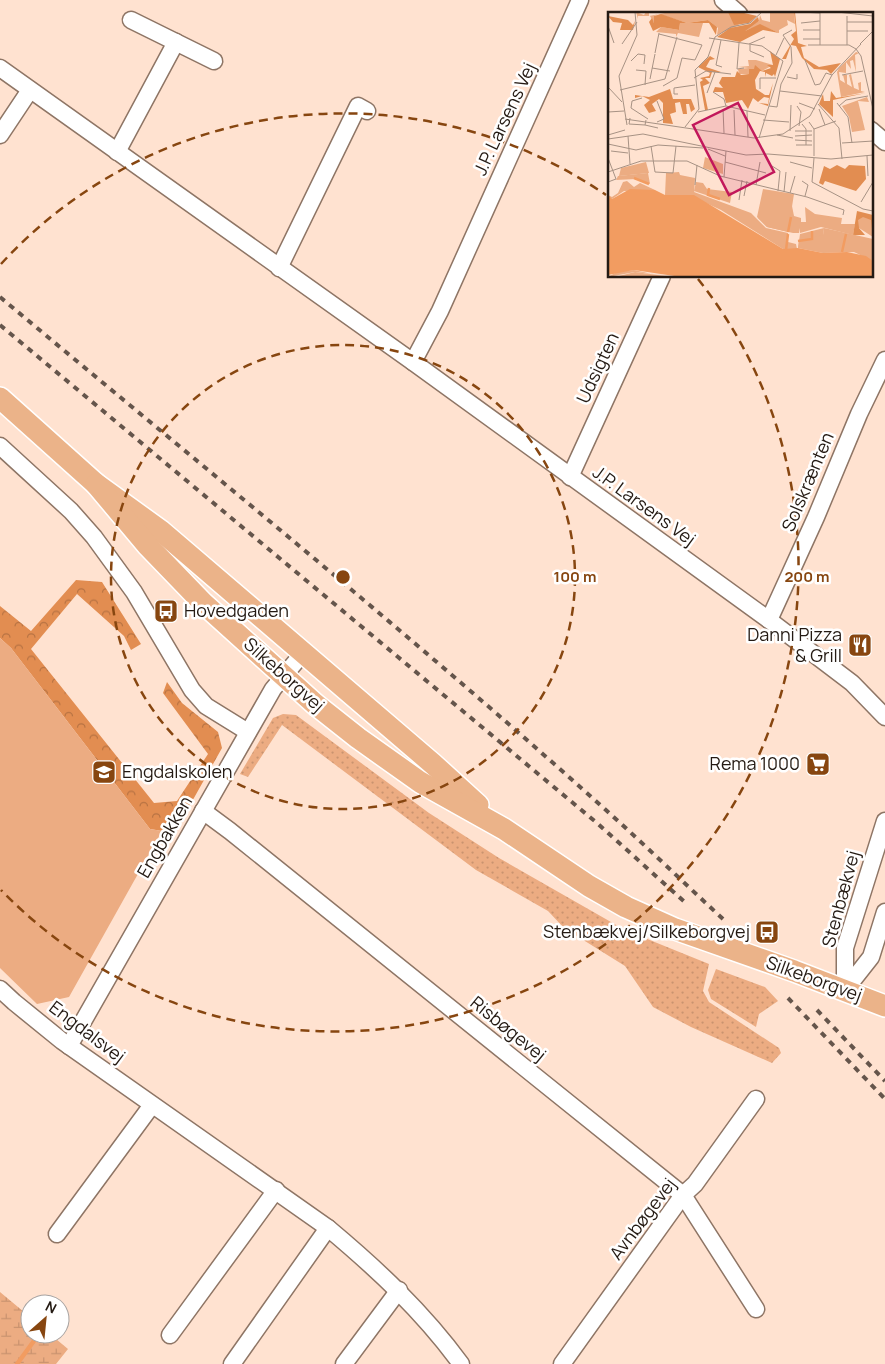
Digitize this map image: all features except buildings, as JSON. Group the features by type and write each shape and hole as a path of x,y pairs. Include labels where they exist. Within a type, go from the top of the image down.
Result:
{"main road":[{"name":"Silkeborgvej","path":"0,398 96,484 161,531 433,764 504,829"},
{"name":"Silkeborgvej","path":"96,484 148,546 203,602 315,704 358,738 420,782 504,829 589,886 626,907 675,929 885,1006"}],"street":[{"name":"J.P. Larsens Vej","path":"412,362 440,311 580,0"},
{"path":"723,0 737,12"},
{"path":"131,20 214,61"},
{"path":"117,152 176,42"},
{"name":"J.P. Larsens Vej","path":"0,68 412,362 769,620 852,683 885,701"},
{"path":"0,135 30,90"},
{"path":"279,268 358,106 367,111"},
{"path":"872,131 885,142"},
{"name":"Udsigten","path":"570,477 661,278"},
{"name":"Solskrænten","path":"769,620 885,360"},
{"path":"0,446 65,504 94,538 134,592 192,690 206,706 248,732"},
{"name":"Engbakken","path":"69,1046 273,689 303,653"},
{"name":"J.P. Larsens Vej","path":"852,683 885,717"},
{"name":"Risbøgevej","path":"203,811 683,1195 756,1309"},
{"name":"Stenbækvej","path":"845,990 845,948 885,821"},
{"path":"845,990 871,957 885,912"},
{"name":"Engdalsvej","path":"0,988 14,1002 69,1046 328,1228 398,1290 461,1364"},
{"name":"Avnbøgevej","path":"562,1364 683,1195 695,1184 756,1099"},
{"path":"57,1234 152,1105"},
{"path":"170,1335 276,1190"},
{"path":"232,1364 328,1228"},
{"path":"344,1364 398,1290"}],"green space":[{"path":"76,580 102,582 141,644 131,650 124,636 77,594 31,649 154,803 177,801 208,754 163,693 167,682 182,703 218,732 222,748 176,830 162,831 150,829 11,648 0,638 0,606 31,631"},
{"path":"0,638 11,648 150,829 162,831 69,997 37,1004 0,968"},
{"path":"283,714 296,715 429,813 499,858 625,930 709,964 703,991 709,1002 779,1048 781,1053 772,1063 691,1027 653,1007 625,966 564,928 548,911 476,870 282,725 248,777 240,774 273,718"},
{"path":"716,969 765,987 778,1001 759,1014 756,1027 711,999 708,990"},
{"path":"0,1292 20,1309 20,1344 62,1344 68,1349 56,1364 0,1364"}],"waterway":[{"path":"17,1364 32,1344"}],"railway":[{"path":"0,297 458,680 607,811 723,919"},
{"path":"0,325 597,823 688,905"},
{"path":"788,998 885,1099"},
{"path":"817,1010 885,1081"}],"place":[{"name":"Hovedgaden","path":"166,611"},
{"name":"Danni Pizza & Grill","path":"860,645"},
{"name":"Rema 1000","path":"818,764"},
{"name":"Engdalskolen","path":"104,772"},
{"name":"Stenbækvej/Silkeborgvej","path":"767,932"}]}
